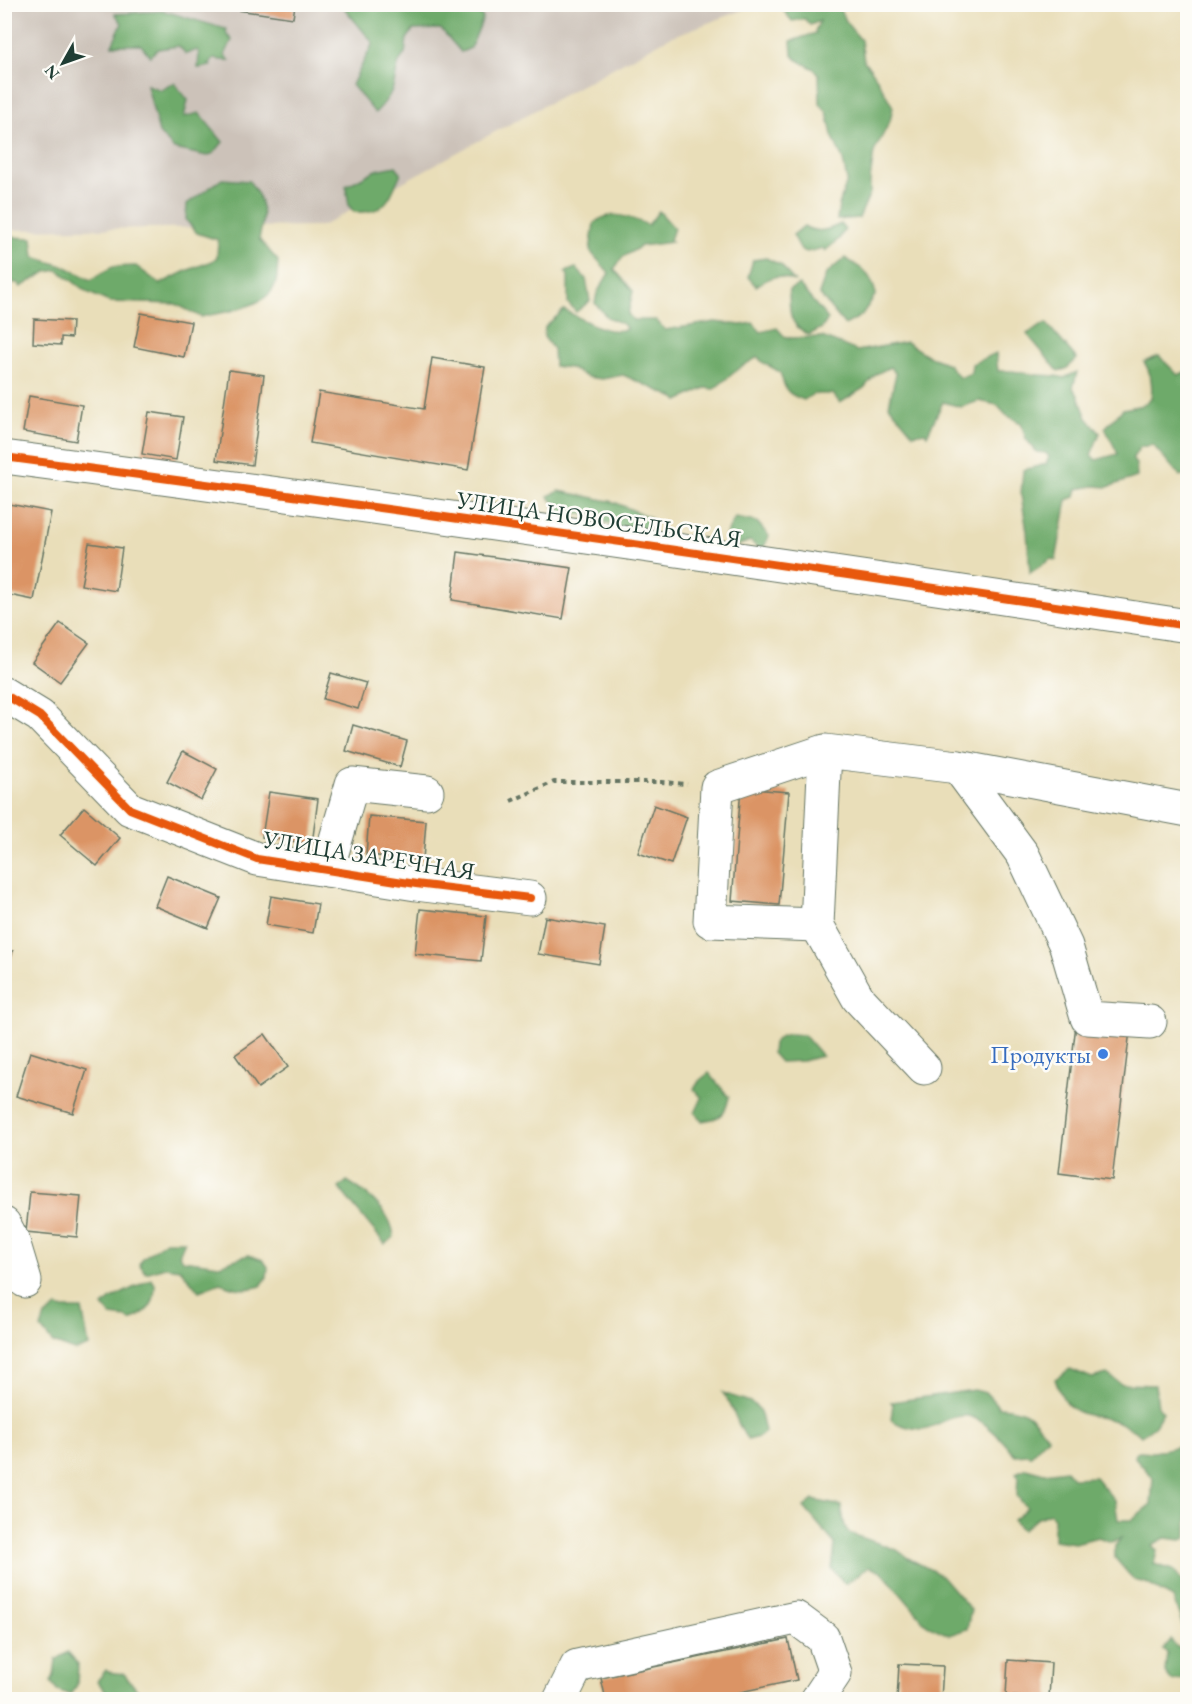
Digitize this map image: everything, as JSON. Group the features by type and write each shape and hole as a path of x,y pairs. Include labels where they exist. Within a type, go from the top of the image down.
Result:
{"street":[{"name":"УЛИЦА НОВОСЕЛЬСКАЯ","path":"4,458 841,573 1188,626"},
{"name":"УЛИЦА ЗАРЕЧНАЯ","path":"4,694 40,716 130,809 257,859 416,884 530,898"},
{"path":"825,752 817,925 858,998 924,1068"},
{"path":"817,925 710,921 717,787 825,752 958,767 1188,810"},
{"path":"958,767 1023,855 1066,946 1087,1018 1150,1022"},
{"path":"327,870 352,784 427,792"},
{"path":"4,1224 13,1241 25,1281"},
{"path":"560,1700 577,1666 795,1618 823,1638 835,1673 817,1700"}],"path":[{"path":"511,801 554,782 661,782 717,787"}],"shaded area":[{"path":"4,5 756,5 668,38 322,226 5,230"}],"green space":[{"path":"345,5 472,5 483,18 471,48 461,52 441,29 413,30 407,39 405,54 398,66 392,90 375,113 352,85 373,43 345,9"},
{"path":"779,5 837,5 849,26 861,40 864,61 893,107 890,121 874,152 870,193 859,218 837,220 847,181 843,160 832,135 827,112 820,104 819,75 792,54 791,41 816,33 820,21 810,25 805,19 792,21"},
{"path":"164,11 226,29 227,35 232,40 225,55 230,61 214,59 209,64 211,66 198,68 199,52 197,50 186,54 179,46 158,49 150,56 141,45 112,45 122,23 115,14"},
{"path":"174,83 188,100 184,117 199,113 223,142 214,153 207,156 174,149 159,133 147,85 161,90"},
{"path":"396,166 401,173 385,203 374,210 354,212 349,206 346,186 376,170"},
{"path":"222,179 249,181 254,188 261,202 263,215 259,239 278,261 275,285 270,293 253,304 201,317 176,304 109,302 87,292 58,270 46,272 21,287 18,283 5,282 5,234 7,237 32,238 34,257 66,267 91,280 112,267 136,266 160,284 212,261 217,257 218,240 197,233 186,220 187,204"},
{"path":"659,211 674,228 670,240 672,242 641,246 623,257 614,269 633,291 628,314 633,320 656,320 665,330 715,322 741,325 753,323 761,332 777,328 784,336 791,338 822,337 857,351 906,342 928,356 948,364 960,378 971,373 972,364 996,353 998,371 1064,378 1077,372 1073,388 1087,418 1100,433 1091,455 1096,460 1118,454 1105,428 1123,409 1143,405 1151,398 1151,379 1144,362 1159,356 1178,375 1187,371 1187,475 1180,476 1153,445 1140,447 1132,459 1136,464 1137,477 1108,487 1094,486 1077,489 1075,497 1067,500 1056,560 1051,559 1030,573 1027,531 1021,495 1023,470 1046,464 1049,457 1046,453 1037,452 1026,439 1021,423 1006,415 997,405 979,401 961,407 943,402 927,435 925,432 913,434 889,405 896,374 890,367 876,374 864,388 840,403 833,394 813,394 804,400 793,396 785,387 780,372 762,362 758,357 742,366 714,389 705,388 678,401 623,375 602,379 587,377 570,368 554,366 553,349 544,337 545,327 564,310 603,328 619,331 627,329 623,324 607,317 595,303 597,293 609,273 590,251 594,223 614,215 648,225"},
{"path":"841,224 845,229 839,239 825,251 823,248 807,252 801,250 793,235 804,226 813,230 822,230"},
{"path":"766,258 781,265 794,281 774,277 756,286 748,277 753,260"},
{"path":"845,258 865,272 876,294 861,316 845,325 819,294 826,274"},
{"path":"576,268 586,279 590,301 576,312 568,303 568,275 565,272"},
{"path":"799,285 828,319 822,328 809,335 793,321 790,311 789,290"},
{"path":"1046,323 1077,359 1066,369 1058,371 1027,334"},
{"path":"559,491 614,502 651,518 654,527 625,531 588,515 562,512 548,496"},
{"path":"735,518 757,522 769,536 762,551 750,541 731,548 726,535"},
{"path":"804,1035 822,1056 802,1061 780,1062 772,1053 773,1043 781,1036"},
{"path":"709,1073 729,1097 724,1113 714,1119 702,1121 695,1113 702,1098 694,1089"},
{"path":"347,1181 370,1197 389,1219 394,1237 385,1244 339,1188"},
{"path":"166,1241 185,1241 179,1255 183,1260 219,1265 248,1255 263,1260 268,1267 267,1277 261,1286 255,1288 240,1289 220,1283 199,1291 180,1269 165,1267 146,1273 139,1264 143,1258"},
{"path":"151,1279 155,1284 154,1298 150,1307 130,1321 127,1318 111,1316 103,1306 111,1299"},
{"path":"57,1307 82,1309 89,1346 75,1351 53,1343 41,1328 45,1316"},
{"path":"1070,1369 1092,1378 1107,1374 1121,1384 1155,1385 1158,1406 1163,1412 1155,1425 1141,1436 1115,1421 1075,1410 1064,1400 1055,1379"},
{"path":"974,1390 986,1393 999,1407 1017,1409 1028,1414 1048,1437 1030,1456 1028,1454 1015,1455 988,1426 968,1416 955,1417 922,1429 905,1426 891,1419 893,1404 891,1402"},
{"path":"723,1393 748,1401 757,1407 765,1432 759,1437 748,1440"},
{"path":"1187,1444 1187,1538 1181,1540 1165,1538 1152,1545 1157,1551 1154,1564 1173,1570 1187,1588 1187,1630 1184,1629 1173,1598 1146,1583 1134,1580 1115,1558 1115,1546 1121,1538 1111,1542 1098,1537 1075,1543 1054,1540 1054,1518 1050,1513 1036,1519 1022,1530 1013,1520 1027,1508 1017,1496 1018,1475 1016,1473 1026,1468 1044,1473 1066,1470 1073,1478 1095,1477 1115,1501 1118,1520 1131,1520 1151,1504 1153,1478 1134,1456 1139,1451 1154,1452"},
{"path":"813,1500 841,1506 845,1527 849,1533 897,1550 941,1575 971,1610 967,1629 949,1635 927,1625 882,1572 869,1567 845,1584 832,1569 835,1544 804,1507"},
{"path":"1171,1640 1175,1646 1187,1651 1187,1678 1172,1681 1165,1672 1167,1653 1163,1649"},
{"path":"68,1652 78,1664 77,1685 70,1695 57,1690 51,1682 56,1660"},
{"path":"106,1670 124,1674 138,1691 133,1699 112,1699 97,1681"}],"building":[{"path":"203,5 295,5 293,18"},
{"path":"141,313 191,322 184,357 134,347"},
{"path":"34,319 72,321 71,338 61,337 61,345 33,343"},
{"path":"432,358 485,367 468,470 310,443 319,392 424,409"},
{"path":"229,370 264,375 252,465 216,460"},
{"path":"29,396 82,405 76,441 23,432"},
{"path":"149,412 183,417 176,460 142,454"},
{"path":"4,503 51,512 34,600 4,594"},
{"path":"89,543 122,548 116,591 81,585"},
{"path":"458,552 572,568 563,619 452,600"},
{"path":"60,623 89,643 60,682 32,662"},
{"path":"331,673 366,683 358,709 323,699"},
{"path":"353,725 407,741 400,767 346,751"},
{"path":"183,751 217,769 201,800 167,782"},
{"path":"741,788 789,792 779,905 732,901"},
{"path":"269,792 318,799 312,844 262,837"},
{"path":"654,805 687,817 671,864 638,853"},
{"path":"84,807 120,838 97,866 60,835"},
{"path":"369,816 426,821 423,860 366,855"},
{"path":"167,876 221,898 208,928 155,906"},
{"path":"271,896 318,904 313,933 266,925"},
{"path":"420,909 486,916 481,961 415,954"},
{"path":"545,917 605,927 599,964 538,954"},
{"path":"4,949 13,951 5,980 4,980"},
{"path":"1076,1024 1130,1030 1112,1180 1059,1173"},
{"path":"265,1034 288,1067 258,1088 235,1055"},
{"path":"30,1052 87,1070 73,1113 16,1096"},
{"path":"30,1192 81,1196 77,1237 26,1232"},
{"path":"788,1639 797,1680 702,1700 606,1700 601,1678"},
{"path":"1008,1660 1051,1663 1049,1698 1006,1696"},
{"path":"899,1664 943,1666 941,1700 897,1700"}],"cycle path":[{"path":"4,457 596,539 1188,626"},
{"path":"4,694 40,716 130,809 257,859 416,884 530,898"}],"place":[{"name":"Продукты","path":"1103,1054"}]}
